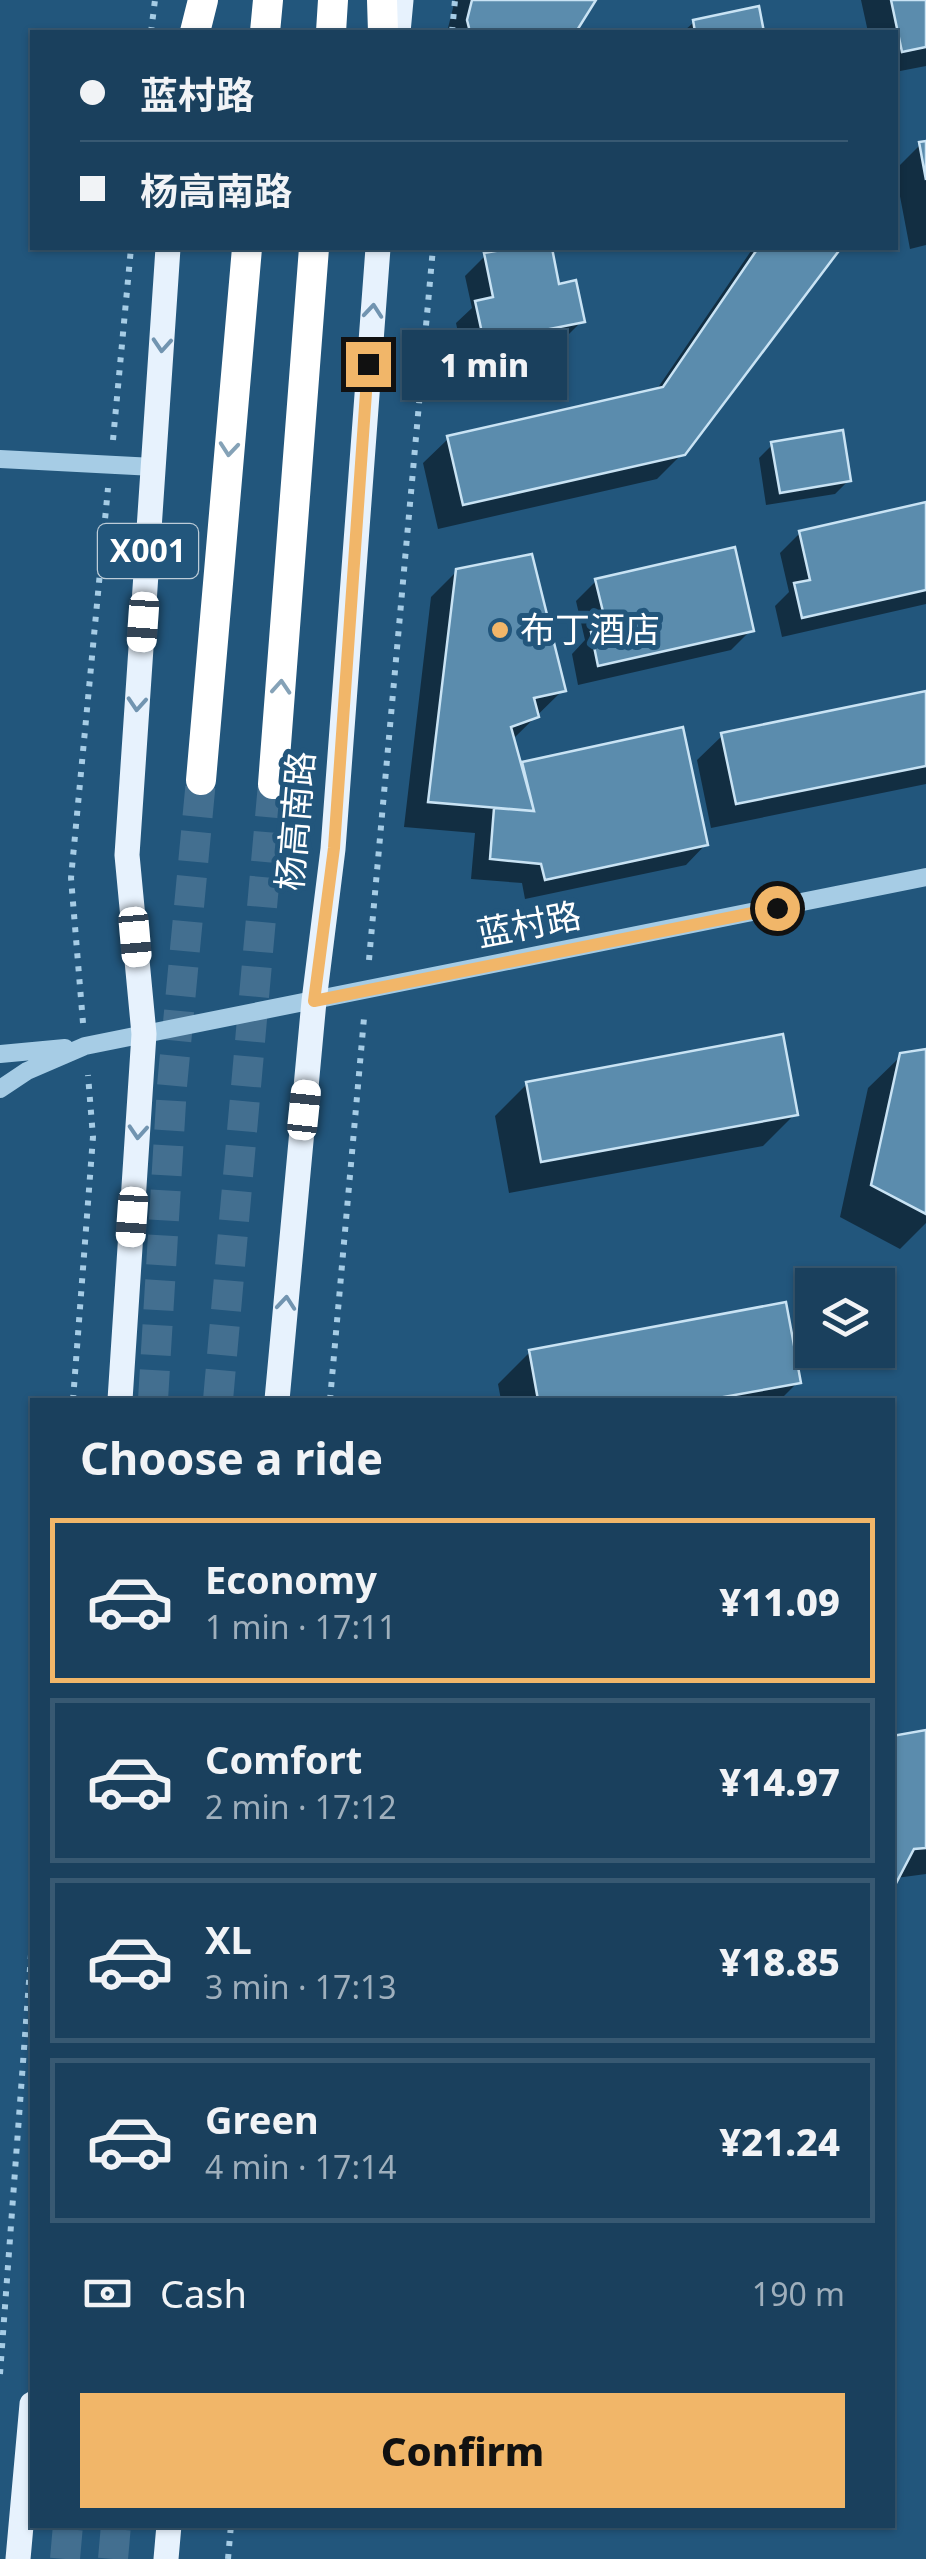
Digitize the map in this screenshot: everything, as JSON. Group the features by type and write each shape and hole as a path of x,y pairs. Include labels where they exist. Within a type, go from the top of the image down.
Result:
{"highway":[{"path":"196,30 203,0"},
{"path":"266,30 268,0"},
{"path":"330,30 333,0"},
{"path":"382,0 383,30"},
{"name":"X001","path":"201,780 247,250"},
{"name":"杨高南路","path":"274,784 314,250"}],"main road":[{"path":"184,30 187,0"},
{"path":"398,30 401,0"},
{"name":"X001","path":"120,1398 144,1034 127,855 168,250"},
{"name":"杨高南路","path":"277,1398 314,1001 334,848 378,250"},
{"path":"18,2559 30,2426"},
{"path":"166,2559 169,2528"}],"street":[{"path":"0,459 154,467"},
{"name":"蓝村路","path":"86,1046 926,877"},
{"path":"0,1054 86,1046"},
{"path":"0,1089 27,1071 86,1046"}],"path":[{"path":"152,30 154,0"},
{"path":"452,30 456,0"},
{"path":"73,1398 93,1137 71,878 131,250"},
{"path":"330,1398 433,250"},
{"path":"0,2374 30,1968"},
{"path":"228,2559 231,2528"}],"building":[{"path":"472,0 596,0 577,30 470,30 467,20"},
{"path":"891,0 926,0 926,47 902,52"},
{"path":"759,6 764,30 695,30 693,20"},
{"path":"926,141 926,180 919,142"},
{"path":"552,250 559,284 576,280 585,322 484,342 475,301 493,297 484,253"},
{"path":"757,250 839,250 685,455 463,505 447,436 663,387"},
{"path":"843,430 851,481 780,493 771,442"},
{"path":"926,502 926,590 802,618 794,583 810,580 799,531"},
{"path":"735,547 754,631 598,666 591,632 607,628 595,579"},
{"name":"布丁酒店","path":"532,554 566,691 534,698 539,717 511,727 534,811 428,802 456,569"},
{"path":"926,691 926,766 736,804 721,733"},
{"path":"683,727 708,845 545,880 541,864 490,859 494,808 534,811 522,762"},
{"path":"783,1034 798,1115 541,1162 526,1082"},
{"path":"926,1049 926,1214 871,1185 900,1053"},
{"path":"786,1302 795,1368 801,1383 718,1398 538,1398 529,1350"},
{"path":"926,1730 926,1848 914,1849 895,1885 895,1735"}],"tunnel":[{"path":"153,1398 172,1086 201,780"},
{"path":"218,1398 273,784"},
{"path":"65,2559 68,2528"},
{"path":"113,2559 116,2528"}],"place":[{"name":"布丁酒店","path":"500,630"}],"route":[{"path":"368,364 334,848 314,1001 777,908"}]}
